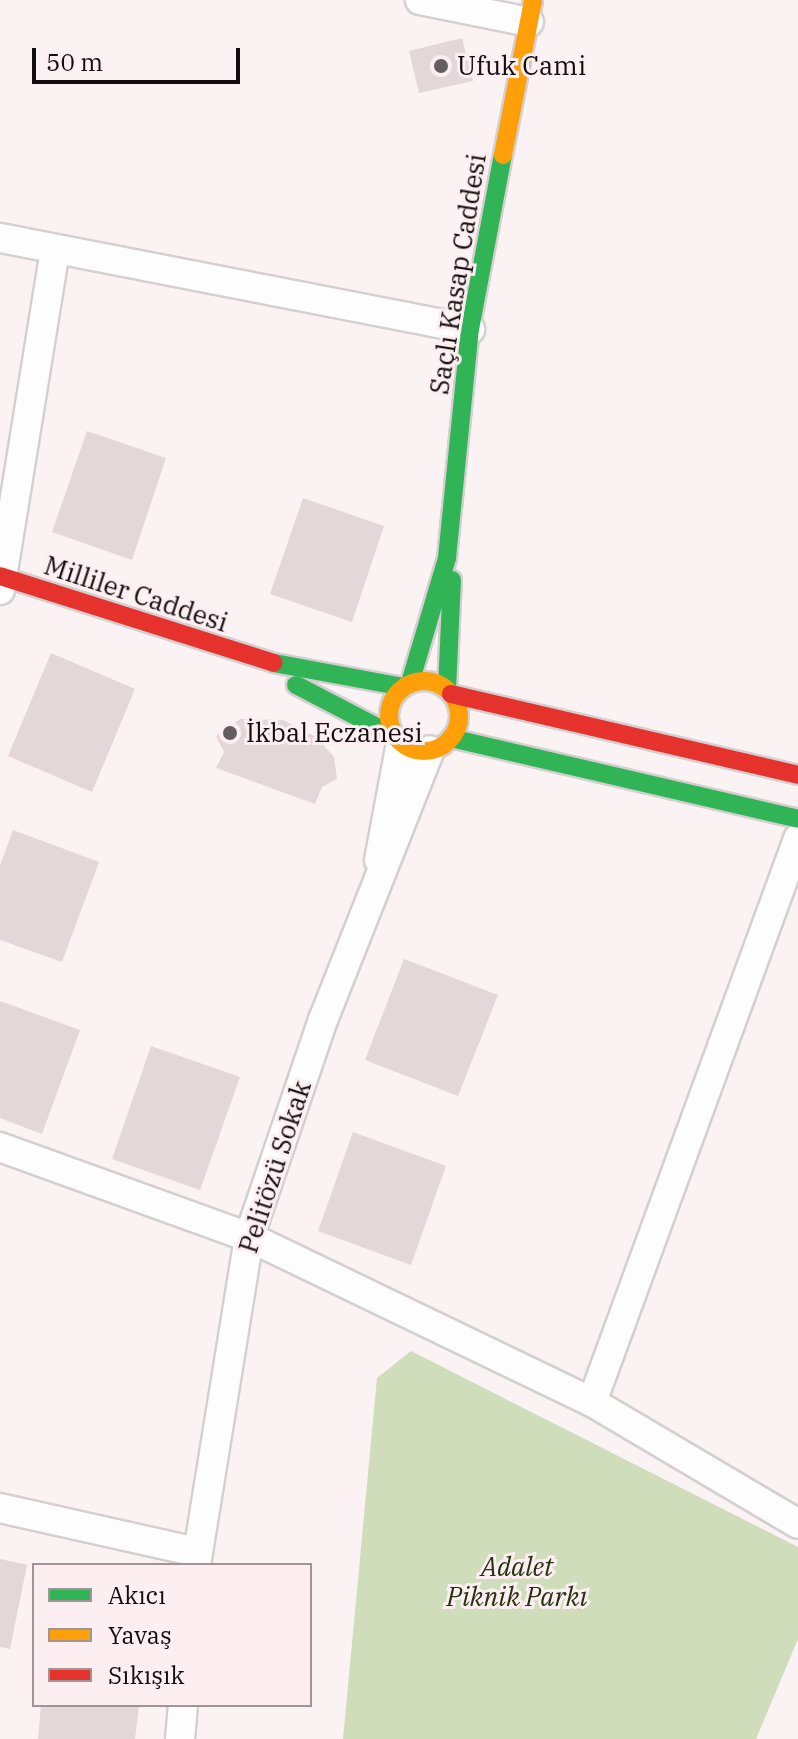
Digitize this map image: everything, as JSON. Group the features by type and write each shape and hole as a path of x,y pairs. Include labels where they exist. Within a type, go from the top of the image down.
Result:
{"street":[{"path":"420,0 531,11"},
{"name":"Saçlı Kasap Caddesi","path":"406,685 447,558 470,329 531,11"},
{"path":"0,238 470,329"},
{"path":"1,581 55,250"},
{"name":"Saçlı Kasap Caddesi","path":"447,558 454,609 449,692"},
{"name":"Milliler Caddesi","path":"1,581 256,660 406,685"},
{"name":"Milliler Caddesi","path":"256,660 398,740"},
{"path":"798,775 449,692 433,682 406,685 388,714 398,740 440,744 798,819"},
{"path":"440,744 459,716 449,692"},
{"name":"Pelitözü Sokak","path":"379,873 398,740"},
{"name":"Pelitözü Sokak","path":"197,1558 249,1237 379,873 440,744"},
{"path":"592,1402 798,839"},
{"path":"0,1147 249,1237 592,1402 798,1524"},
{"path":"0,1508 197,1558"},
{"path":"180,1739 183,1707"}],"green space":[{"name":"Adalet Piknik Parkı","path":"411,1351 798,1547 798,1639 756,1739 343,1739 377,1378"}],"building":[{"name":"Ufuk Cami","path":"462,38 473,81 419,93 409,51"},
{"path":"87,431 166,458 132,560 52,532"},
{"path":"303,498 384,526 352,622 270,594"},
{"path":"51,653 135,689 92,792 8,756"},
{"path":"240,719 283,720 316,737 334,757 337,779 322,787 315,804 216,768 224,752 216,736"},
{"path":"13,830 99,862 62,962 0,940 0,866"},
{"path":"404,959 498,995 458,1096 365,1060"},
{"path":"0,1001 80,1030 42,1134 0,1118"},
{"path":"151,1046 240,1077 200,1190 112,1159"},
{"path":"353,1132 446,1166 411,1265 318,1231"},
{"path":"0,1559 27,1565 10,1649 0,1647"},
{"path":"41,1707 139,1707 135,1739 38,1739"}],"traffic: fast":[{"path":"410,683 447,558 470,329 503,155"},
{"path":"447,689 452,580"},
{"path":"274,663 403,687"},
{"path":"296,685 396,737"},
{"path":"451,738 798,819"}],"traffic: slow":[{"path":"503,155 533,0"},
{"path":"424,681 449,691 459,716 449,741 424,751 399,741 389,716 399,691 424,681"}],"traffic: jam":[{"path":"0,576 274,663"},
{"path":"451,694 798,775"}],"place":[{"name":"Ufuk Cami","path":"441,66"},
{"name":"İkbal Eczanesi","path":"230,733"}]}
